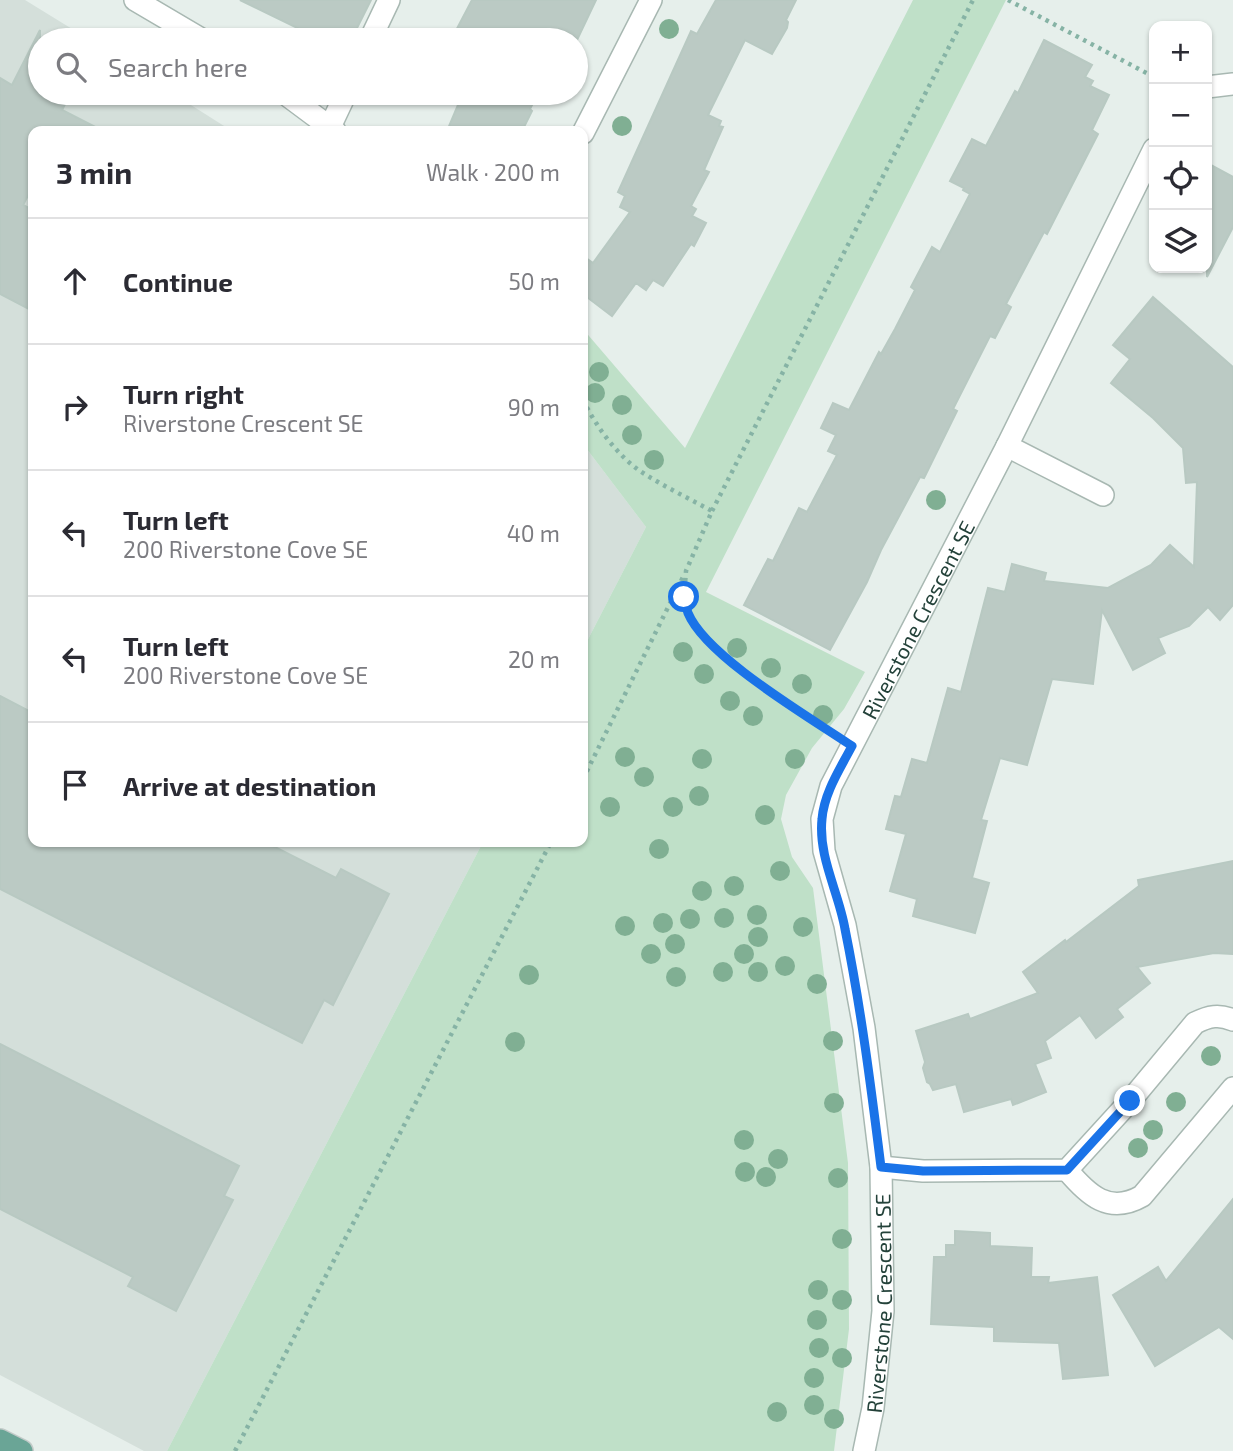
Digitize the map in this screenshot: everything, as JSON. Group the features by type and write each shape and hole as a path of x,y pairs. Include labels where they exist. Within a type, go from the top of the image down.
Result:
{"main road":[{"path":"0,1440 22,1451"}],"street":[{"path":"376,28 389,0"},
{"path":"587,126 651,0"},
{"path":"141,1 184,28"},
{"path":"1212,87 1233,84"},
{"path":"300,105 328,126"},
{"path":"333,126 341,105"},
{"name":"Riverstone Crescent SE","path":"864,1451 873,1408 883,1311 881,1167 859,1002 845,925 824,851 822,820 831,786 1007,446 1149,159"},
{"path":"1007,446 1103,495"},
{"path":"881,1167 923,1171 1067,1170 1130,1101 1195,1023 1207,1017 1219,1016 1233,1020"},
{"path":"1067,1170 1081,1187 1103,1202 1128,1204 1142,1196 1233,1088"}],"path":[{"path":"588,769 712,511 973,0"},
{"path":"1008,0 1149,74"},
{"path":"588,409 616,449 639,470 712,511"},
{"path":"685,571 684,597 689,614 718,649 749,677 852,746"},
{"path":"235,1451 548,847"}],"shaded area":[{"path":"0,0 25,0 70,28 28,28 28,105 191,105 224,126 28,126 28,847 480,847 167,1451 144,1451 0,1375"},
{"path":"588,451 646,527 588,639"}],"green space":[{"path":"913,0 1006,0 706,592 865,672 844,709 812,748 786,795 781,819 792,857 813,888 848,1163 849,1329 834,1451 167,1451 480,847 588,847 588,639 646,527 588,451 588,335 685,448"}],"building":[{"path":"240,0 371,0 357,28 297,28"},
{"path":"472,0 596,0 583,28 457,28"},
{"path":"716,0 796,0 786,20 787,28 772,54 745,40 708,115 721,121 719,126 723,127 704,170 709,172 691,206 696,209 692,216 706,223 694,246 691,244 663,286 653,280 646,290 636,283 612,316 588,298 588,260 593,263 630,212 620,207 625,196 618,192 691,31 697,34"},
{"path":"1044,40 1092,65 1085,77 1093,81 1090,86 1109,95 1092,130 1098,134 1047,234 1044,232 1006,304 1011,307 995,338 990,336 953,409 957,411 924,478 920,477 830,650 744,605 768,559 773,561 799,508 807,512 837,455 828,451 836,435 821,428 833,403 849,410 915,290 911,287 932,247 940,252 970,194 950,181 972,139 986,146 1015,91 1018,93"},
{"path":"28,54 28,105 65,105 62,110 93,126 28,126 28,196 23,205 28,208 28,308 0,294 0,78 12,85"},
{"path":"458,105 532,105 524,126 449,126"},
{"path":"1212,166 1233,177 1233,227 1212,267"},
{"path":"1153,297 1233,367 1233,605 1220,620 1208,607 1189,626 1158,638 1165,653 1133,670 1102,610 1093,684 1052,679 1027,765 1000,758 981,820 987,821 972,878 989,883 975,933 913,916 917,899 890,891 906,834 886,829 895,796 901,797 912,759 927,763 948,688 961,692 988,588 1005,592 1012,564 1046,573 1044,581 1108,588 1151,565 1170,545 1194,567 1197,482 1186,483 1183,448 1153,418 1111,383 1130,359 1113,345"},
{"path":"0,696 28,710 28,847 275,847 336,878 341,869 389,894 333,1005 324,1000 302,1043 0,889"},
{"path":"1233,861 1233,954 1214,953 1137,967 1150,983 1117,1009 1123,1017 1096,1038 1080,1015 1045,1041 1051,1058 1035,1064 1046,1092 1013,1105 1011,1099 964,1112 956,1084 933,1090 927,1082 923,1068 925,1062 916,1031 968,1014 970,1019 1038,993 1023,972 1139,886 1138,880"},
{"path":"0,1044 239,1166 224,1196 233,1200 176,1311 128,1286 133,1277 0,1209"},
{"path":"1233,1199 1233,1339 1219,1327 1155,1366 1113,1295 1158,1267 1166,1281"},
{"path":"955,1231 990,1233 990,1246 1032,1248 1031,1277 1049,1277 1048,1283 1097,1277 1108,1375 1063,1379 1059,1343 994,1341 994,1327 931,1324 934,1257 946,1257 946,1245 955,1245"}],"route":[{"path":"684,597 689,614 698,628 724,655 749,677 852,746 831,786 822,820 824,851 845,925 863,1028 881,1167 923,1171 1067,1170 1130,1101"}]}
